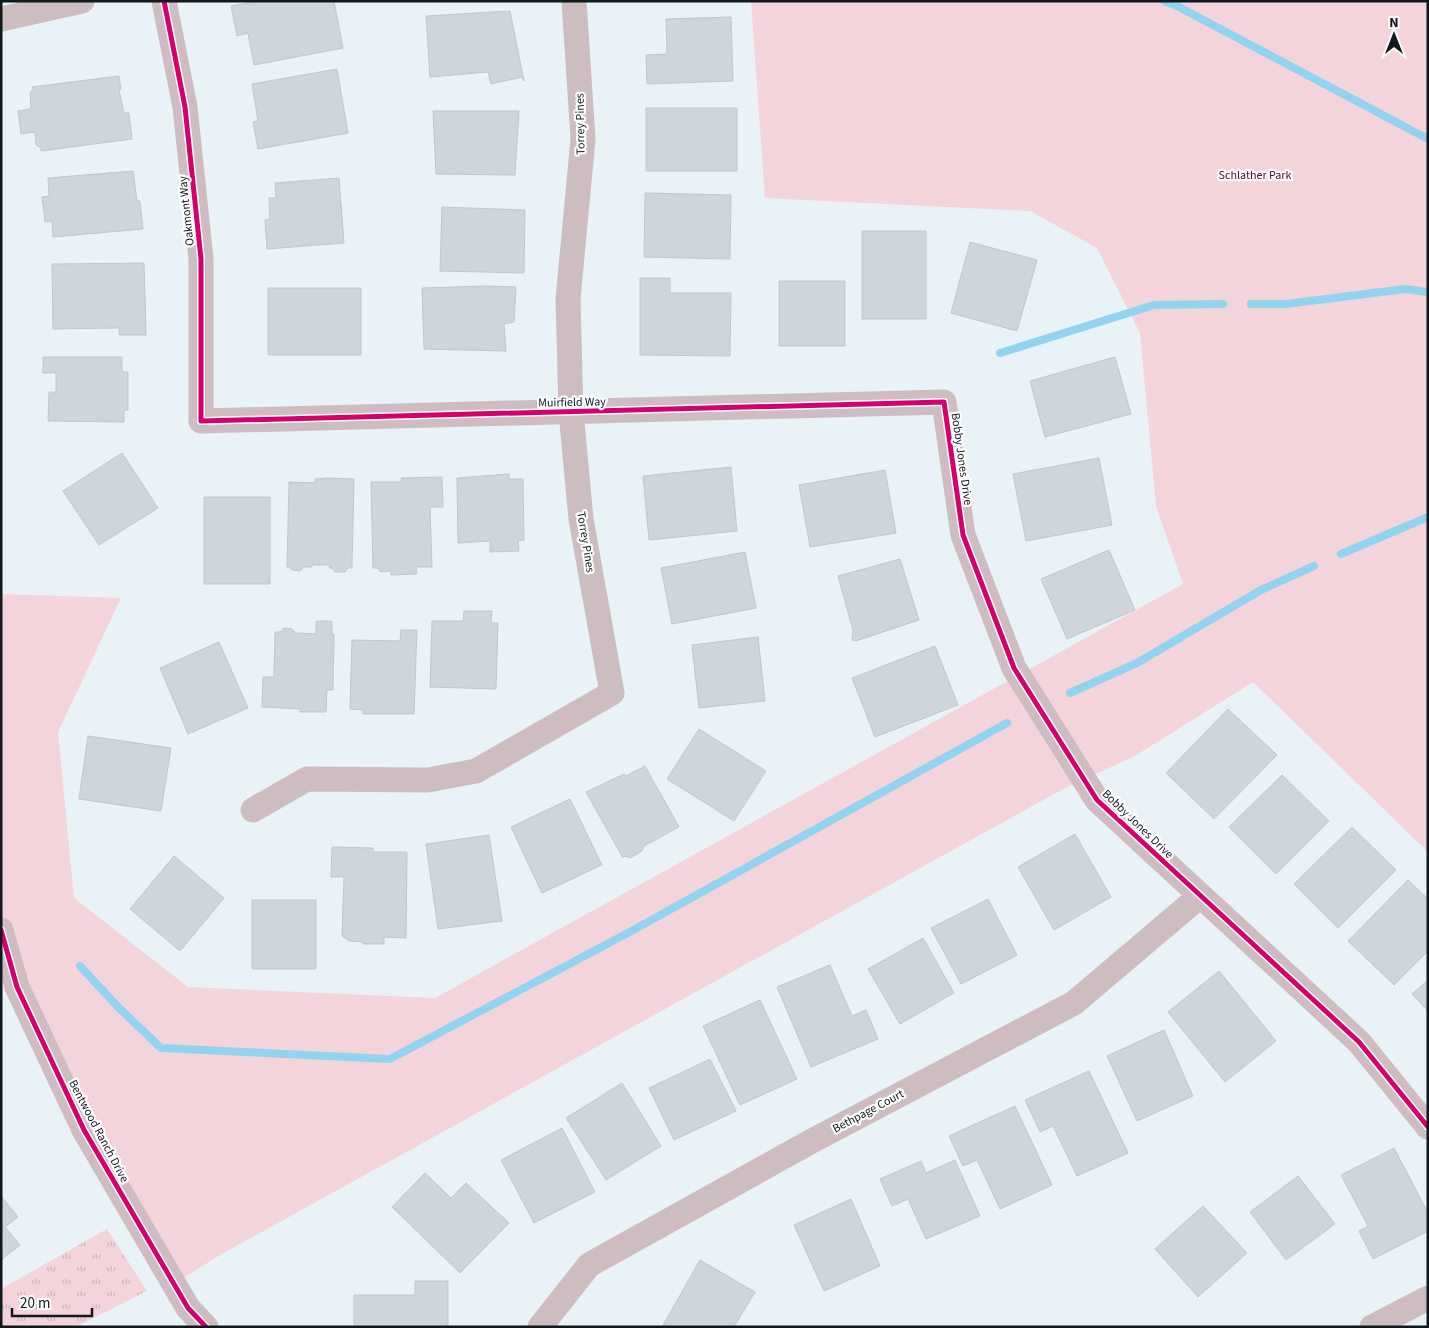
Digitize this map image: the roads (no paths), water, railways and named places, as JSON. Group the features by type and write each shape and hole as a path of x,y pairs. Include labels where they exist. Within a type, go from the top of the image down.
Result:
{"street":[{"path":"1,19 82,1"},
{"name":"Oakmont Way","path":"164,1 185,107 201,259 201,421"},
{"name":"Torrey Pines","path":"252,810 307,778 428,780 476,771 612,694 581,518 571,412 568,299 583,139 574,1"},
{"name":"Muirfield Way","path":"201,421 944,402"},
{"name":"Bobby Jones Drive","path":"944,402 963,535 1014,668 1097,800 1360,1042 1428,1127"},
{"name":"Bethpage Court","path":"540,1326 589,1265 810,1142 1074,1003 1200,896"},
{"name":"Bentwood Ranch Drive","path":"1,930 17,987 84,1130 188,1308 206,1327"},
{"path":"1372,1327 1428,1298"}],"waterway":[{"path":"1164,1 1177,6 1428,139"},
{"path":"1251,304 1286,304 1405,289 1428,292"},
{"path":"1000,353 1154,305 1223,304"},
{"path":"1341,554 1428,517"},
{"path":"1070,693 1137,663 1261,590 1314,566"},
{"path":"80,966 118,1007 161,1048 390,1059 626,934 1007,723"}],"park label":[{"name":"Schlather Park","path":"1255,175"}]}
